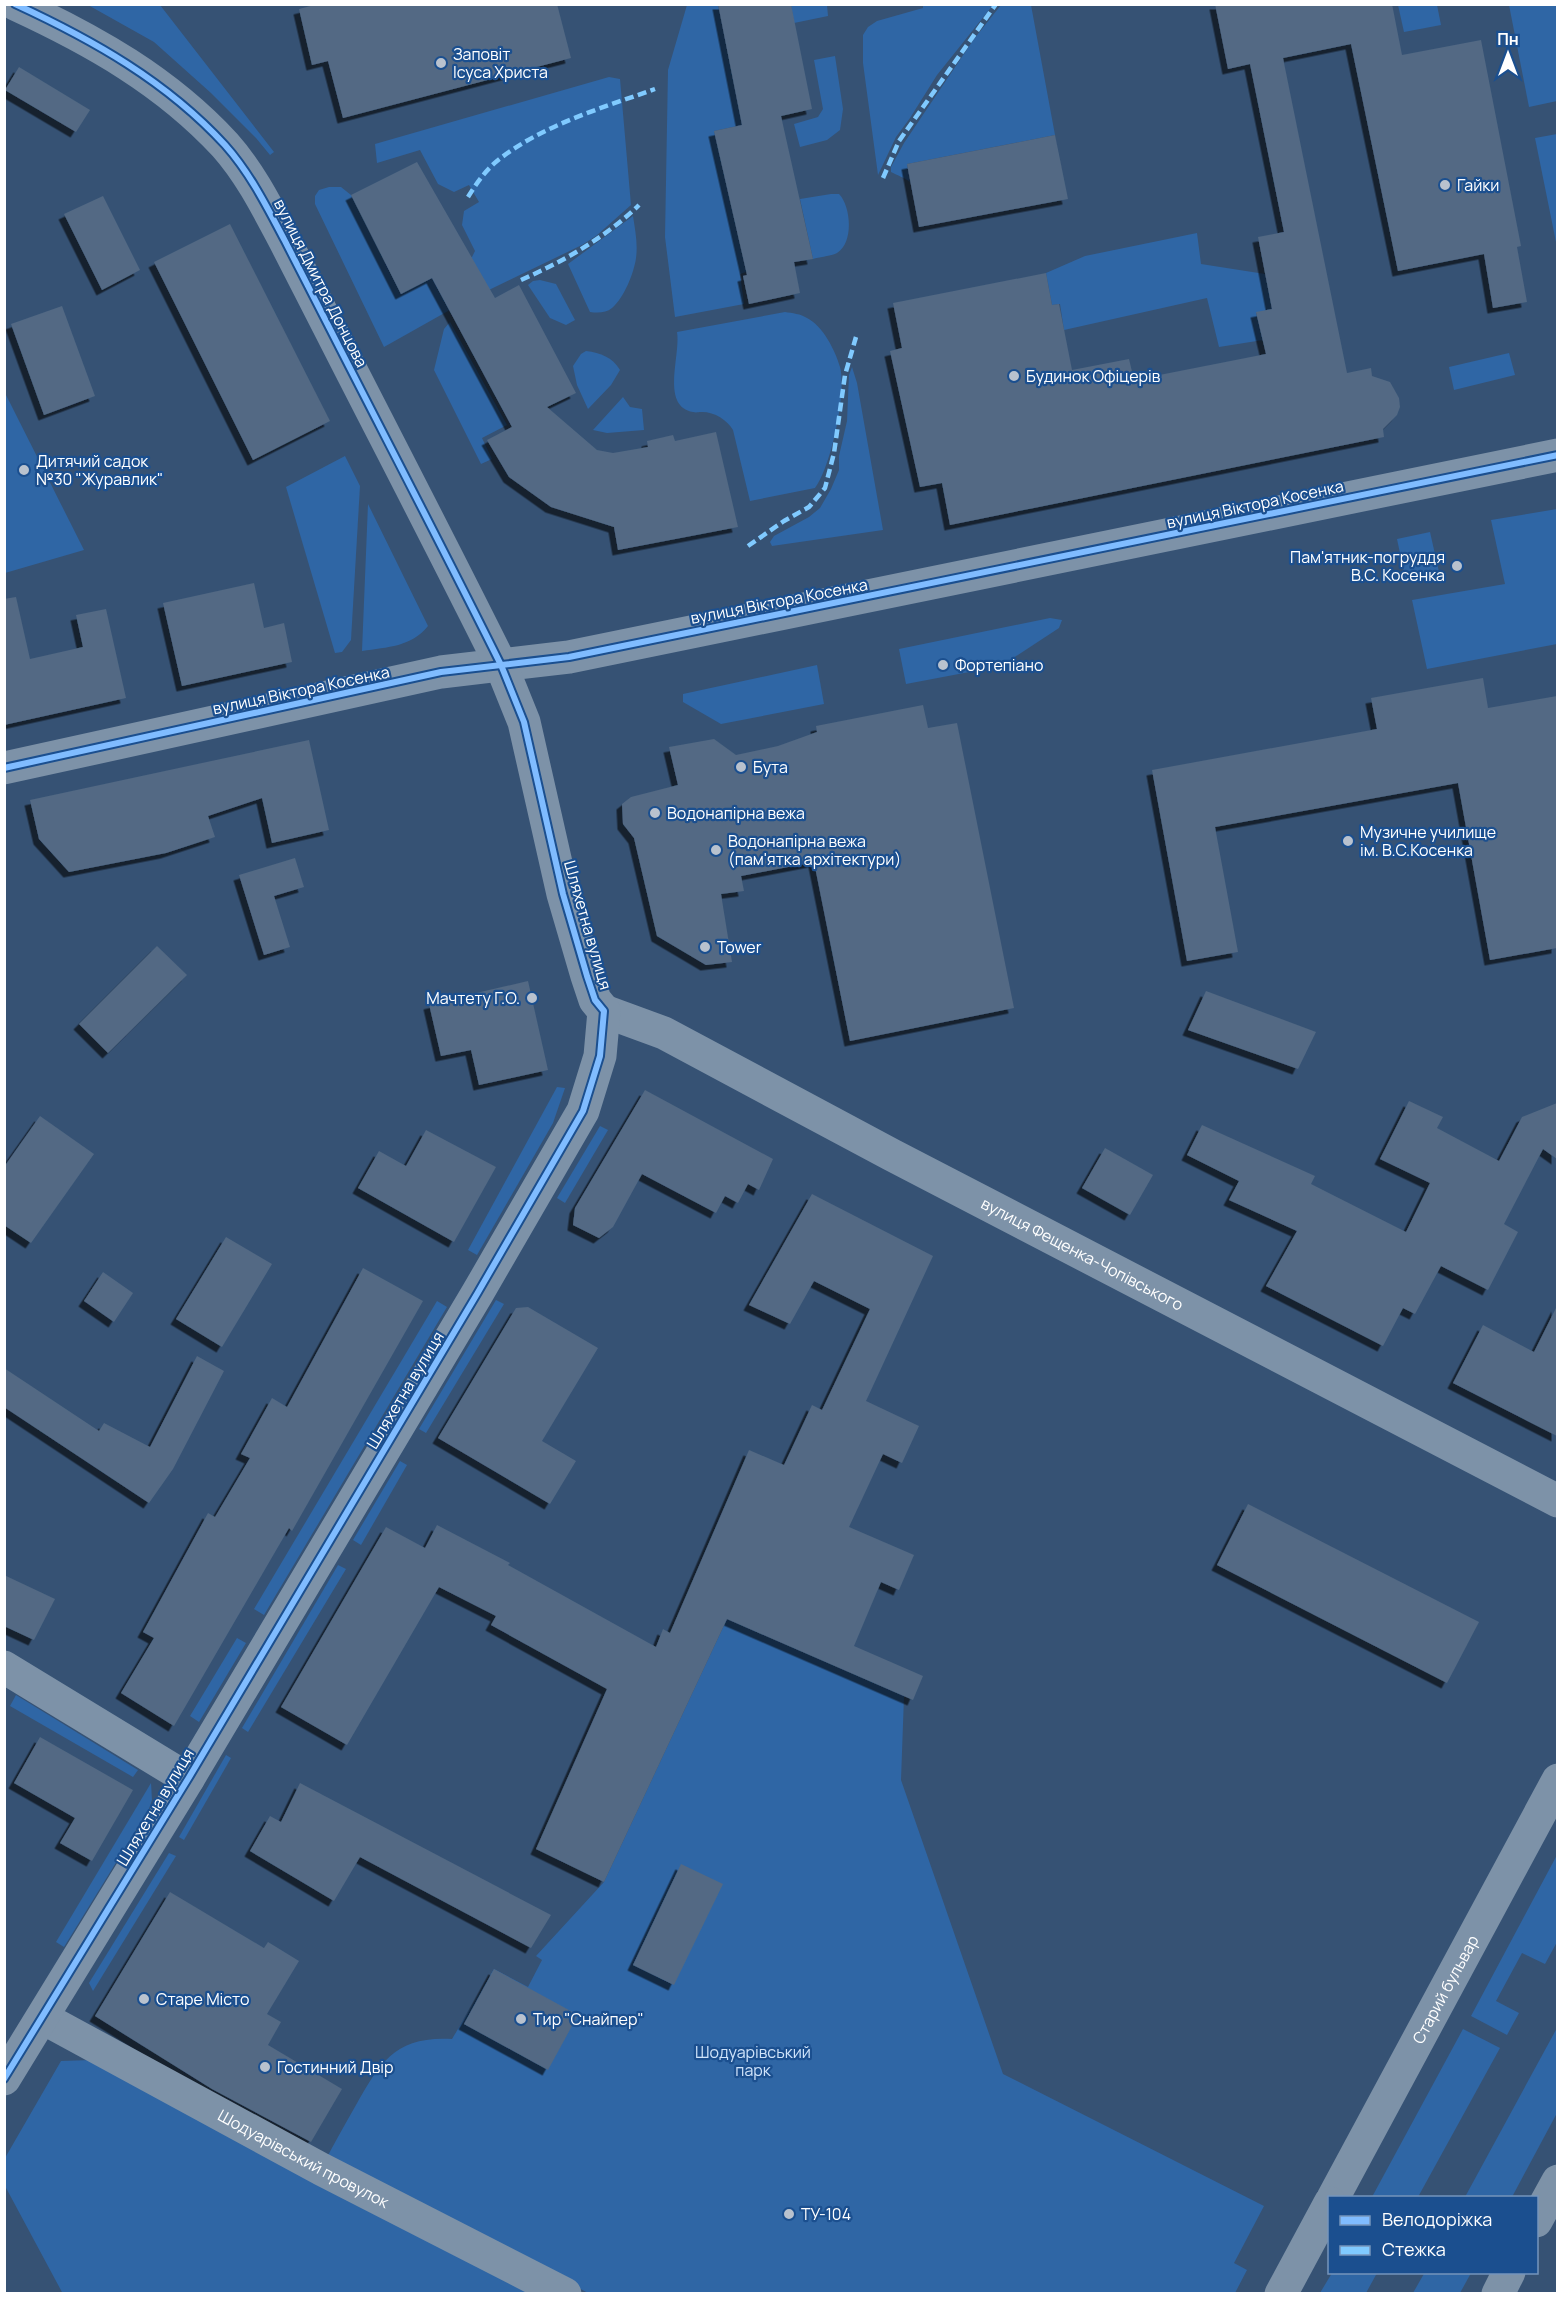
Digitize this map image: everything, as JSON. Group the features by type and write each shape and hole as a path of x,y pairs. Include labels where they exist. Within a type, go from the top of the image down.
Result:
{"street":[{"name":"вулиця Дмитра Донцова","path":"15,4 77,34 152,79 189,110 225,146 250,178 326,320 501,665"},
{"name":"вулиця Віктора Косенка","path":"4,768 441,672 569,657 1557,455"},
{"name":"Шляхетна вулиця","path":"4,2079 188,1779 477,1294 583,1111 600,1056 604,1011 595,1000 584,966 563,894 524,722 501,665"},
{"name":"вулиця Фещенка-Чопівського","path":"604,1011 664,1033 892,1155 1557,1501"},
{"path":"4,1667 188,1779"},
{"name":"Старий бульвар","path":"1334,2196 1557,1780"},
{"name":"Шодуарівський провулок","path":"43,2018 321,2169 565,2294"},
{"path":"1538,2217 1557,2181"},
{"path":"1281,2294 1328,2205"},
{"path":"1497,2294 1508,2274"}],"green space":[{"path":"88,5 160,5 274,152 270,155 211,93 154,42"},
{"path":"687,5 718,5 742,125 714,131 746,272 740,274 744,304 675,317 665,237 668,70"},
{"path":"791,5 827,5 828,16 794,23"},
{"path":"923,5 993,5 937,75 896,137 878,175 863,63 863,35 868,27 877,21 923,8"},
{"path":"1001,5 1031,5 1055,135 907,164 910,182 891,172 891,167 904,143 974,39"},
{"path":"1398,5 1437,5 1441,25 1404,32"},
{"path":"1509,5 1557,5 1557,101 1529,107"},
{"path":"835,56 843,109 840,130 827,140 800,147 794,124 818,117 823,109 814,60"},
{"path":"609,77 620,79 631,205 596,236 582,245 464,302 384,347 315,204 315,196 319,190 341,187 351,195 401,294 472,257 475,251 462,225 464,211 479,202 469,185 454,192 438,184 420,150 377,163 375,144"},
{"path":"1558,134 1557,247 1535,138"},
{"path":"839,194 846,207 849,224 846,241 837,253 813,259 800,199"},
{"path":"633,216 637,253 628,285 612,308 602,312 590,312 568,264"},
{"path":"1197,233 1201,264 1265,274 1272,309 1256,313 1263,340 1219,347 1207,298 1064,330 1060,304 1052,305 1046,273 1085,256"},
{"path":"540,280 556,284 575,320 566,325 550,318 528,285"},
{"path":"785,312 802,316 813,322 828,339 835,353 842,379 836,429 827,464 815,488 750,501 733,430 716,415 707,412 693,412 683,408 677,400 674,378 677,332"},
{"path":"450,322 507,425 482,438 492,459 481,464 434,370 444,329"},
{"path":"586,351 606,356 620,370 611,385 588,409 577,385 573,366 581,354"},
{"path":"1509,353 1515,375 1454,390 1449,367"},
{"path":"852,367 857,383 883,530 772,546 770,542 774,536 809,517 820,508 831,489 839,470 839,456 847,421 849,375"},
{"name":"Дитячий садок №30 \"Журавлик\"","path":"4,391 84,550 5,573 4,573"},
{"path":"623,397 630,407 642,409 644,430 607,433 593,430"},
{"path":"345,456 360,486 351,640 342,652 335,653 286,487"},
{"path":"368,504 428,626 407,642 362,651"},
{"path":"1557,509 1557,644 1427,669 1412,600 1505,584 1491,520"},
{"path":"1430,532 1439,572 1405,577 1397,539"},
{"path":"1050,618 1062,620 1059,628 1001,666 906,684 899,649"},
{"path":"817,665 824,704 721,724 683,702 683,694"},
{"path":"557,1087 565,1088 553,1123 477,1255 468,1250"},
{"path":"600,1126 608,1130 565,1203 557,1198"},
{"path":"496,1300 504,1304 426,1433 419,1429"},
{"path":"437,1301 447,1307 264,1615 254,1609"},
{"path":"400,1461 407,1465 361,1545 353,1540"},
{"path":"338,1565 346,1569 248,1732 242,1728"},
{"name":"Шодуарівський парк","path":"727,1619 904,1696 901,1780 1003,2074 1264,2206 1234,2263 1247,2270 1235,2293 590,2294 575,2286 572,2294 63,2294 5,2186 5,2158 61,2061 92,2060 324,2163 365,2089 392,2054 417,2042 452,2039 494,1969 528,1987 542,1960 536,1956 604,1882"},
{"path":"237,1638 246,1643 199,1722 190,1716"},
{"path":"16,1695 138,1770 133,1777 10,1706"},
{"path":"226,1755 231,1758 184,1840 179,1837"},
{"path":"151,1783 152,1800 149,1809 64,1947 56,1942"},
{"path":"169,1853 176,1856 93,1991 89,1983"},
{"path":"1557,1855 1557,1942 1545,1964 1522,1953 1496,2001 1519,2013 1507,2035 1471,2016"},
{"path":"1557,2028 1557,2113 1513,2196 1466,2196"},
{"path":"1463,2029 1500,2048 1419,2196 1373,2196"},
{"path":"1331,2274 1376,2274 1366,2293 1320,2293"},
{"path":"1424,2274 1470,2274 1460,2293 1413,2293"}],"building":[{"name":"Заповіт Ісуса Христа","path":"318,4 557,4 571,58 343,118 328,61 312,65 299,9"},
{"path":"718,4 791,4 812,109 781,116 813,259 794,262 800,293 749,304 743,276 747,275 714,131 742,125"},
{"name":"Будинок Офіцерів","path":"1215,4 1392,4 1402,55 1481,40 1521,246 1517,247 1527,302 1493,308 1484,254 1398,271 1351,44 1283,58 1347,373 1371,368 1372,376 1390,382 1399,398 1400,407 1397,415 1383,429 1384,437 950,525 942,483 920,487 890,351 902,348 893,303 1046,273 1052,305 1059,304 1072,370 1129,359 1134,380 1266,354 1256,312 1272,309 1258,237 1284,232 1250,64 1228,69"},
{"path":"19,67 90,110 76,132 5,90"},
{"path":"1055,135 1068,199 919,227 907,164"},
{"path":"417,162 495,298 519,285 576,393 547,407 597,450 613,453 648,447 647,441 673,435 675,441 716,432 738,527 618,550 614,527 551,507 509,477 487,440 512,427 432,278 401,294 351,195"},
{"path":"103,196 140,270 102,290 64,214"},
{"path":"230,224 330,421 253,460 154,262"},
{"path":"62,306 95,396 44,415 11,324"},
{"path":"254,583 264,628 284,623 292,662 182,686 163,603"},
{"path":"16,597 30,659 83,647 76,615 106,609 126,698 4,725 4,599"},
{"path":"1483,678 1488,708 1557,696 1557,948 1490,960 1458,783 1215,827 1238,952 1187,961 1152,770 1377,729 1371,698"},
{"path":"923,705 928,728 957,723 1014,1008 850,1041 814,862 741,876 744,891 721,894 732,962 706,965 657,936 634,838 623,824 622,804 631,797 678,785 669,747 714,739 736,755 778,746 817,732 816,726"},
{"path":"309,740 329,830 272,843 262,798 208,816 215,837 166,853 69,872 39,839 30,800"},
{"path":"295,858 304,887 274,896 290,947 264,955 239,875"},
{"path":"157,946 187,975 108,1053 79,1024"},
{"path":"528,981 548,1070 479,1085 471,1050 441,1056 429,1004"},
{"path":"1206,991 1316,1032 1298,1069 1188,1030"},
{"path":"645,1090 773,1159 759,1190 748,1184 738,1203 725,1196 716,1213 642,1174 613,1227 599,1238 573,1225 575,1208"},
{"path":"1409,1101 1443,1117 1437,1128 1499,1161 1522,1117 1557,1103 1557,1159 1543,1149 1504,1224 1518,1232 1488,1290 1441,1266 1415,1314 1403,1308 1383,1346 1266,1286 1297,1231 1229,1200 1239,1181 1187,1155 1202,1125 1315,1176 1311,1184 1406,1232 1430,1183 1380,1159"},
{"path":"40,1116 94,1154 31,1243 4,1225 4,1167"},
{"path":"426,1130 496,1167 454,1242 358,1188 379,1151 406,1166"},
{"path":"1105,1148 1153,1175 1130,1215 1082,1188"},
{"path":"812,1194 933,1256 866,1401 919,1426 902,1463 883,1454 849,1527 914,1555 899,1590 881,1582 854,1646 923,1676 913,1700 727,1619 604,1882 536,1849 607,1689 491,1625 496,1616 439,1587 347,1745 281,1707 386,1527 425,1548 437,1525 510,1563 508,1565 656,1647 663,1629 670,1633 749,1450 784,1465 812,1405 822,1410 870,1309 814,1281 790,1324 749,1305"},
{"path":"226,1237 272,1264 222,1347 176,1319"},
{"path":"363,1268 423,1301 292,1531 289,1528 174,1726 121,1693 154,1638 143,1632 208,1513 215,1517 250,1458 241,1454 272,1398 287,1407"},
{"path":"103,1272 133,1293 114,1322 84,1301"},
{"path":"1557,1306 1557,1436 1453,1383 1483,1325 1534,1352"},
{"path":"528,1307 598,1348 542,1441 576,1461 550,1504 438,1438 516,1308"},
{"path":"197,1356 224,1371 173,1469 149,1503 4,1407 4,1368 99,1431 104,1423 150,1447"},
{"path":"1248,1504 1479,1622 1447,1683 1217,1565"},
{"path":"4,1575 55,1599 34,1640 4,1626"},
{"path":"40,1737 133,1790 92,1861 60,1843 75,1818 14,1783"},
{"path":"300,1783 551,1915 531,1948 360,1857 334,1901 250,1851 270,1816 281,1822"},
{"path":"681,1864 723,1884 674,1985 633,1965"},
{"path":"170,1892 264,1948 268,1942 299,1961 267,2014 281,2022 268,2045 342,2089 311,2142 212,2089 95,2016"},
{"name":"Тир \"Снайпер\"","path":"494,1969 578,2015 548,2070 464,2024"}],"marked path":[{"path":"883,178 899,141 996,4"},
{"path":"468,197 497,161 533,137 573,119 655,89"},
{"path":"521,280 583,248 639,205"},
{"path":"748,546 809,507 825,488 834,453 845,375 856,337"}],"cycle path":[{"path":"4,2079 188,1779 477,1294 583,1111 600,1056 604,1011 595,1000 587,976 563,894 524,722 501,665 258,191 225,145 178,101 127,64 72,32 15,4"},
{"path":"4,768 441,672 569,657 1558,455"}],"place":[{"name":"Заповіт Ісуса Христа","path":"441,63"},
{"name":"Гайки","path":"1445,185"},
{"name":"Будинок Офіцерів","path":"1014,376"},
{"name":"Дитячий садок №30 \"Журавлик\"","path":"24,470"},
{"name":"Пам'ятник-погруддя В.С. Косенка","path":"1457,566"},
{"name":"Фортепіано","path":"943,665"},
{"name":"Бута","path":"741,767"},
{"name":"Водонапірна вежа","path":"655,813"},
{"name":"Музичне училище ім. В.С.Косенка","path":"1348,841"},
{"name":"Водонапірна вежа (пам'ятка архітектури)","path":"716,850"},
{"name":"Tower","path":"705,947"},
{"name":"Мачтету Г.О.","path":"532,998"},
{"name":"Старе Місто","path":"144,1999"},
{"name":"Тир \"Снайпер\"","path":"521,2019"},
{"name":"Гостинний Двір","path":"265,2067"},
{"name":"ТУ-104","path":"789,2214"}]}
